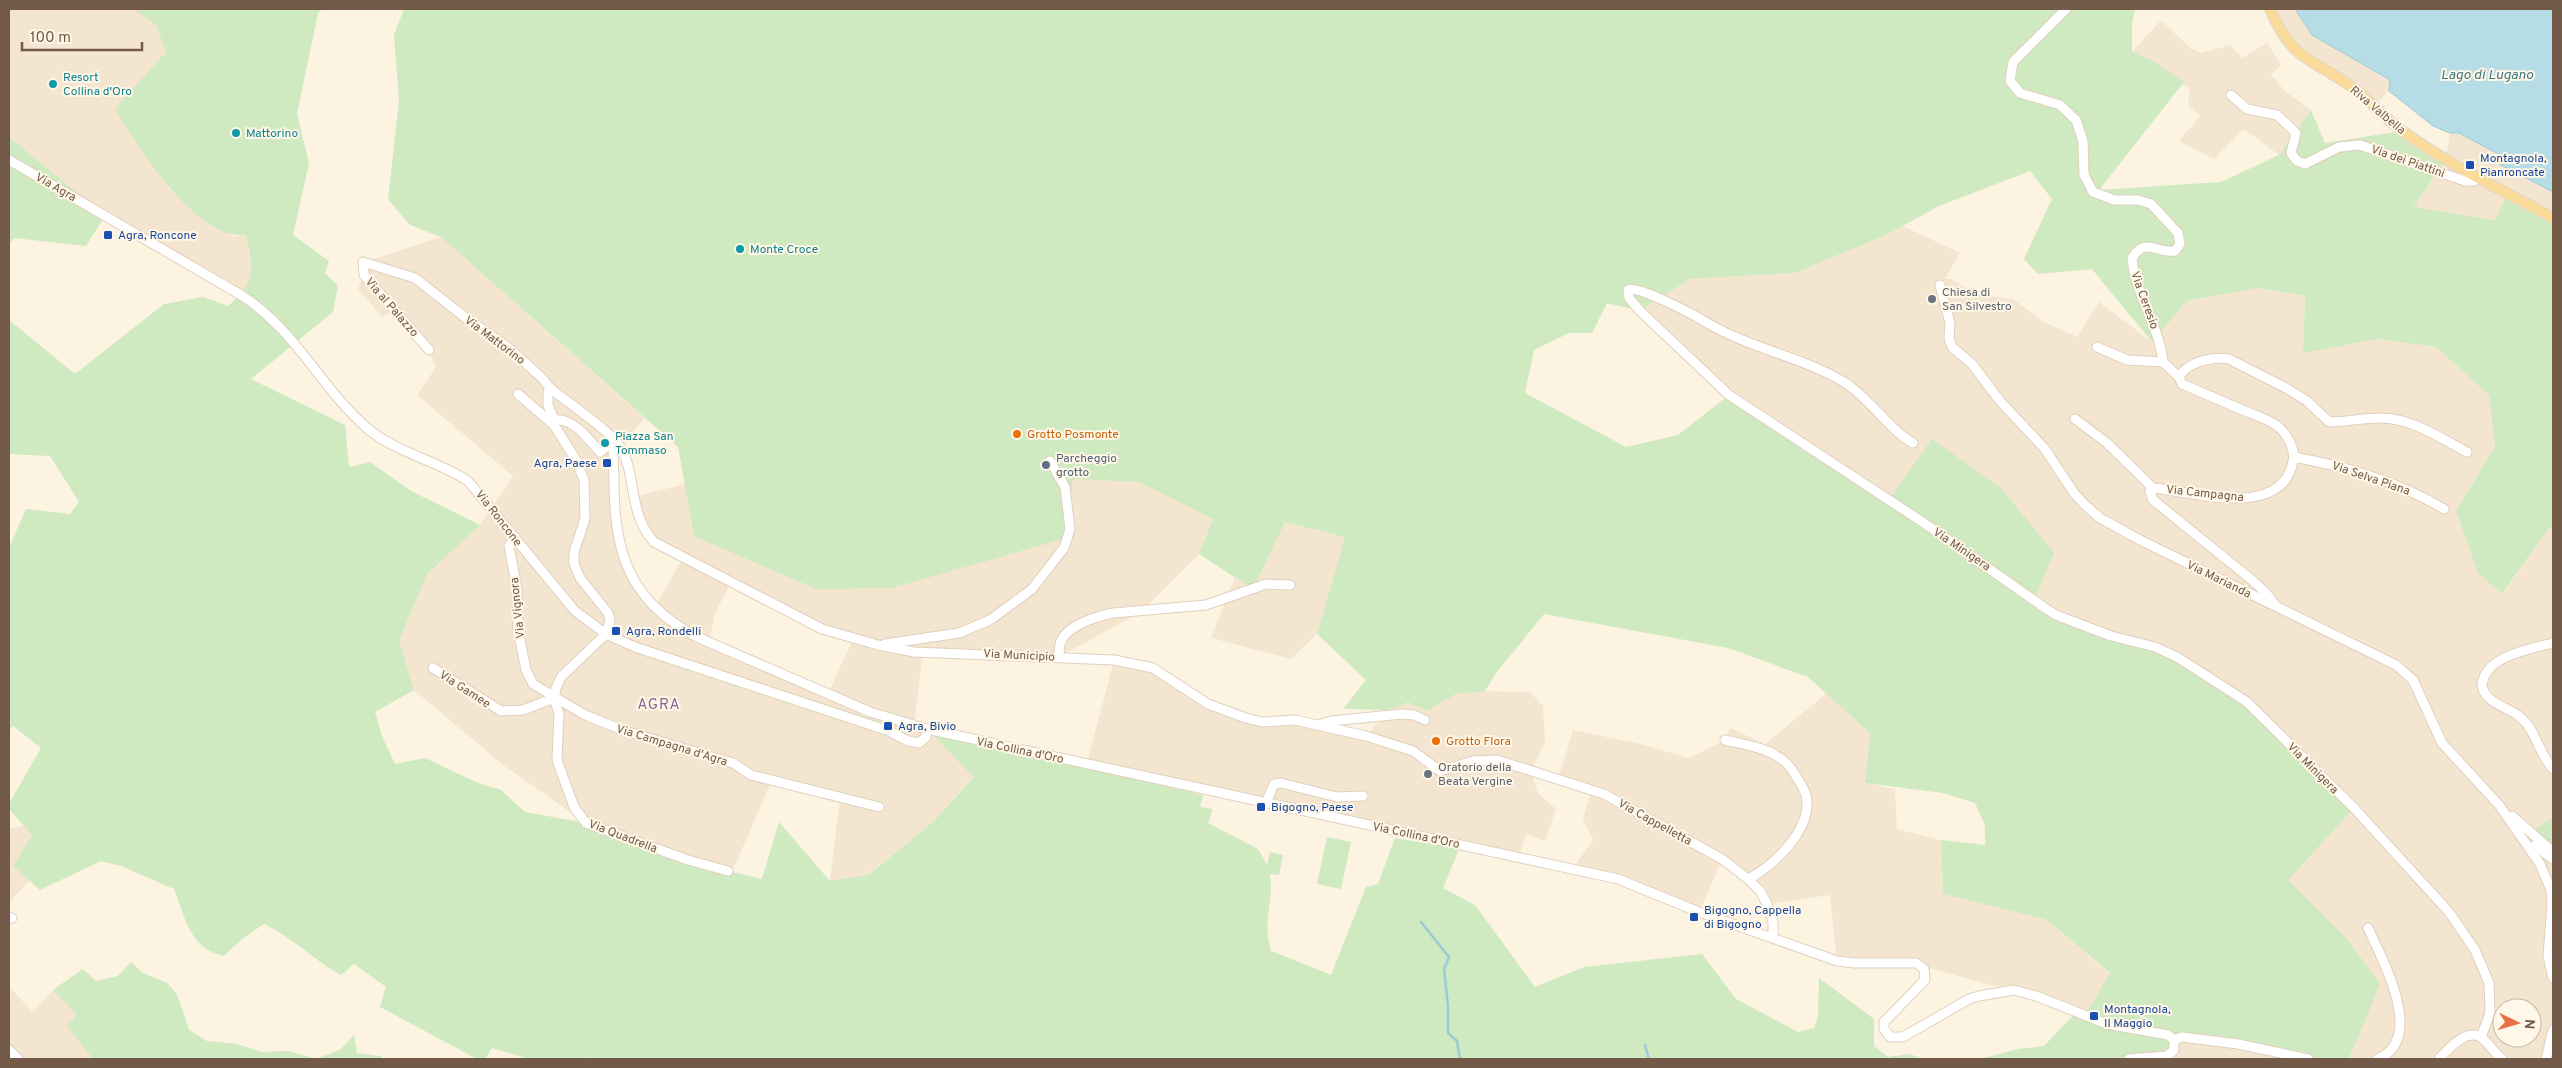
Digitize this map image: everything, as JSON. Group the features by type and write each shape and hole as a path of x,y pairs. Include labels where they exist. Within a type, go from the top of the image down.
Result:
{"main road":[{"name":"Riva Valbella","path":"2270,9 2283,36 2304,59 2357,91 2409,136 2553,218"}],"street":[{"name":"Via Ceresio","path":"2066,9 2013,62 2010,81 2020,93 2060,105 2076,120 2083,141 2084,175 2093,192 2114,200 2138,200 2151,204 2178,232 2180,244 2176,251 2167,252 2147,246 2138,249 2132,258 2133,271 2161,344 2163,362"},
{"name":"Via dei Piattini","path":"2231,95 2246,110 2277,115 2296,133 2291,153 2296,161 2305,164 2339,147 2360,145 2465,181 2474,181 2480,177"},
{"name":"Via Agra","path":"9,160 102,214"},
{"name":"Via Roncone","path":"102,214 260,308 295,341 344,405 367,429 391,445 456,473 468,481 576,611 606,634 658,655 889,731 908,741 919,743 926,738 927,729"},
{"name":"Via al Palazzo","path":"363,262 364,275 429,350"},
{"name":"Via Mattorino","path":"363,262 415,278 462,315 510,349 542,378 550,388 614,440"},
{"name":"Via Marianda","path":"1940,285 1950,323 1948,335 1952,347 1972,364 2000,401 2045,449 2074,493 2085,505 2100,518 2140,540 2396,665 2413,680 2442,743 2499,805"},
{"name":"Via Minigera","path":"1913,443 1846,383 1795,360 1734,338 1672,303 1636,288 1628,290 1629,298 1640,312 1724,391 1924,523 2045,608 2056,615 2111,636 2156,647 2178,657 2247,702 2354,808 2449,912 2475,950 2489,983 2490,1013 2482,1037"},
{"path":"2098,347 2127,360 2163,362 2179,377 2182,384 2277,426 2286,435 2294,457"},
{"path":"2179,377 2182,371 2203,361 2221,358 2229,360 2307,400 2328,420 2333,422 2382,418 2402,421 2423,429 2467,452"},
{"path":"548,392 548,405 554,422 576,460 584,480 585,519 574,552 574,564 580,578 608,613 610,620 606,634 561,677 554,698"},
{"path":"518,394 554,422"},
{"path":"2075,419 2121,455 2153,488"},
{"path":"554,422 562,420 576,427 600,452 614,440"},
{"name":"Via Municipio","path":"614,440 623,453 640,519 654,542 822,629 878,645 914,652 1059,657 1114,660 1142,664 1153,668 1208,704 1246,718 1262,722 1295,720 1321,724 1407,748 1440,771 1452,766 1492,759"},
{"name":"Via Collina d'Oro","path":"614,440 612,454 616,534 626,565 655,608 674,624 697,637 870,712 927,729 1618,879 1772,938 1846,962 1911,962 1922,966 1926,973 1921,985 1884,1022 1884,1029 1890,1037 1903,1037 1978,996 2014,990 2039,997 2107,1024 2168,1035 2174,1040"},
{"name":"Via Campagna","path":"2277,607 2252,580 2153,500 2150,491 2153,488 2243,499 2262,497 2276,490 2286,480 2294,457"},
{"name":"Via Selva Piana","path":"2294,457 2354,470 2406,488 2444,509"},
{"path":"878,645 959,633 990,620 1032,589 1064,548 1070,529 1065,487 1050,461"},
{"name":"Via Vignora","path":"514,538 509,546 517,589 518,630 526,670 533,684 554,698"},
{"path":"1059,657 1061,642 1065,636 1099,616 1113,612 1206,605 1266,584 1290,585"},
{"path":"2553,644 2521,653 2493,665 2486,672 2482,686 2488,698 2524,720 2539,744 2545,760 2553,769"},
{"name":"Via Gamee","path":"433,668 501,711 523,710 554,698"},
{"name":"Via Campagna d'Agra","path":"554,698 600,721 733,763 751,775 879,807"},
{"name":"Via Quadrella","path":"554,698 559,714 557,760 574,807 586,823 688,860 728,871"},
{"path":"1321,724 1331,721 1402,714 1414,715 1425,720"},
{"path":"1725,740 1750,746 1779,757 1791,768 1807,796 1806,815 1794,839 1764,870 1748,878"},
{"name":"Via Cappelletta","path":"1492,759 1604,794 1722,859 1748,878 1760,891 1773,922 1772,938"},
{"path":"1266,803 1274,784 1281,783 1337,797 1363,796"},
{"path":"2499,805 2530,847 2547,877 2551,890 2552,920 2548,956 2553,978"},
{"path":"2499,805 2553,852"},
{"path":"2530,847 2535,846 2553,859"},
{"path":"2368,928 2390,976 2400,1021 2398,1040 2393,1050 2377,1059"},
{"path":"2546,1059 2553,1030"},
{"path":"2439,1059 2461,1038 2470,1035 2482,1037 2502,1059"},
{"path":"2129,1059 2167,1056 2174,1050 2174,1040 2182,1037 2238,1044 2308,1059"},
{"path":"9,1050 18,1059"}],"shaded area":[{"path":"9,9 134,9 156,25 166,52 169,188 199,216 234,236 246,235 252,274 241,295 102,214 9,137"},
{"path":"2270,9 2295,9 2312,35 2390,81 2389,91 2374,105 2304,59"},
{"path":"2161,20 2190,48 2201,53 2231,45 2242,58 2267,43 2281,65 2271,75 2285,91 2311,110 2279,155 2244,129 2214,159 2179,141 2200,116 2188,105 2190,88 2132,52"},
{"path":"2450,133 2459,133 2501,156 2498,163 2553,192 2553,218 2508,194 2495,220 2414,207 2446,158"},
{"path":"1903,226 1960,253 1945,279 1952,279 1976,294 2013,299 2044,322 2077,337 2099,302 2152,342 2187,301 2257,288 2305,296 2303,353 2378,339 2436,347 2489,395 2495,446 2456,511 2478,573 2503,594 2549,528 2553,527 2553,757 2545,760 2553,769 2553,1059 2349,1059 2361,1029 2347,939 2287,880 2354,808 2056,615 2036,596 2001,488 1932,440 1888,501 1724,391 1640,311 1690,279 1795,273"},
{"path":"441,237 645,418 612,455 621,549 655,607 684,556 654,542 634,497 685,484 694,536 1073,479 1139,482 1213,519 1199,554 1141,612 1059,657 923,652 914,726 927,729 974,776 933,822 867,875 830,881 840,797 772,780 735,865 728,871 586,823 503,765 414,690 399,641 427,574 480,525 513,476 417,395 436,367 426,346 394,310 382,317 358,289 368,261","holes":["732,581 853,639 828,694 709,643 715,613"]},
{"path":"1285,522 1345,537 1317,634 1291,659 1211,638 1235,577 1253,589"},
{"path":"1114,660 1142,664 1208,704 1246,718 1295,720 1365,736 1390,710 1408,701 1427,711 1456,694 1485,691 1530,692 1543,706 1545,742 1531,771 1538,793 1556,809 1545,841 1526,834 1519,857 1253,800 1088,759"},
{"path":"1827,693 1870,733 1865,783 1895,789 1897,829 1941,840 1943,893 2047,920 2110,974 2085,1015 2079,1009 1922,966 1837,961 1830,895 1767,904 1760,891 1722,860 1699,912 1618,879 1573,868 1593,840 1583,820 1591,790 1558,779 1573,730 1640,744 1689,758 1725,740 1730,728 1765,744"},
{"path":"24,826 32,835 14,866 30,880 9,902 9,829"},
{"path":"9,987 33,1012 53,990 77,1015 93,1059 9,1059"},
{"path":"2182,1037 2308,1059 2129,1059"}],"green space":[{"path":"134,9 322,9 318,13 297,114 309,163 293,235 329,261 325,273 338,286 333,312 251,379 345,425 349,467 370,462 411,491 480,525 427,574 399,641 414,690 375,712 382,736 395,764 425,758 478,783 501,790 525,812 586,823 728,871 762,879 779,822 830,881 868,875 933,822 974,777 927,729 1203,795 1200,807 1213,809 1208,823 1258,849 1267,865 1270,852 1283,855 1279,875 1270,874 1271,894 1268,930 1271,951 1331,975 1366,887 1378,884 1395,838 1459,849 1443,888 1475,905 1535,987 1584,967 1702,954 1736,999 1798,1032 1814,1028 1818,1016 1819,978 1874,1019 1874,1046 1888,1057 1910,1054 1922,1059 593,1059 586,1057 584,1059 529,1059 492,1048 485,1059 477,1059 380,1007 386,987 354,964 341,975 285,936 264,924 242,939 224,956 212,952 203,946 190,931 174,889 121,866 101,861 40,890 13,866 32,835 9,809 9,804 41,748 13,726 9,731 9,548 26,509 70,514 79,502 50,456 9,454 9,320 75,374 164,304 203,297 228,306 244,289 251,266 246,235 227,233 208,223 189,207 153,167 115,109 166,52 156,25"},
{"path":"404,9 2135,9 2132,24 2132,52 2153,61 2184,82 2099,190 2221,182 2279,155 2311,110 2325,143 2402,131 2446,158 2414,207 2495,220 2508,193 2553,218 2553,527 2549,528 2502,594 2478,573 2456,511 2495,446 2489,395 2436,347 2378,339 2303,353 2305,296 2257,288 2187,301 2152,342 2092,269 2038,274 2024,259 2052,199 2030,171 1939,206 1886,235 1795,273 1690,279 1640,311 1607,303 1592,333 1569,333 1534,350 1525,393 1626,447 1678,435 1729,395 1888,501 1932,439 2001,488 2054,553 2036,596 2045,608 2056,615 2155,647 2247,702 2354,808 2288,880 2347,939 2380,984 2349,1059 2308,1059 2182,1037 2171,1054 2129,1059 1980,1059 2018,1049 2044,1046 2079,1009 2085,1015 2110,973 2047,920 1943,894 1941,840 1985,845 1985,825 1975,803 1943,793 1865,783 1870,733 1808,677 1728,648 1544,614 1496,673 1485,691 1456,694 1427,711 1408,702 1390,710 1343,709 1366,680 1317,634 1345,537 1285,522 1253,589 1199,554 1213,519 1139,482 1073,479 1063,539 892,588 816,589 694,536 678,447 441,237 410,225 388,199 399,100 394,35"},
{"path":"9,137 105,216 86,246 14,238 9,244"},
{"path":"2553,818 2553,846 2532,831"},
{"path":"1327,837 1351,842 1341,889 1317,884"},
{"path":"131,962 143,973 167,983 177,994 189,1030 207,1041 237,1044 262,1052 288,1051 317,1059 93,1059 67,1026 77,1015 53,990 83,969 96,981 118,976"},
{"path":"354,1035 357,1053 381,1056 382,1059 317,1059 341,1049"}],"water":[{"name":"Lago di Lugano","path":"2295,9 2553,9 2553,192 2497,163 2500,155 2459,133 2450,133 2433,126 2389,91 2390,80 2312,35"}],"waterway":[{"path":"1421,922 1449,957 1444,969 1448,1006 1448,1033 1457,1041 1460,1059"},
{"path":"1645,1045 1649,1059"}],"place":[{"name":"Resort Collina d'Oro","path":"53,84"},
{"name":"Mattorino","path":"236,133"},
{"name":"Montagnola, Pianroncate","path":"2470,165"},
{"name":"Agra, Roncone","path":"108,235"},
{"name":"Monte Croce","path":"740,249"},
{"name":"Chiesa di San Silvestro","path":"1932,299"},
{"name":"Grotto Posmonte","path":"1017,434"},
{"name":"Piazza San Tommaso","path":"605,443"},
{"name":"Agra, Paese","path":"607,463"},
{"name":"Parcheggio grotto","path":"1046,465"},
{"name":"Agra, Rondelli","path":"616,631"},
{"name":"Agra, Bivio","path":"888,726"},
{"name":"Grotto Flora","path":"1436,741"},
{"name":"Oratorio della Beata Vergine","path":"1428,774"},
{"name":"Bigogno, Paese","path":"1261,807"},
{"name":"Bigogno, Cappella di Bigogno","path":"1694,917"},
{"name":"Montagnola, Il Maggio","path":"2094,1016"}],"district":[{"name":"AGRA","path":"659,704"}]}
